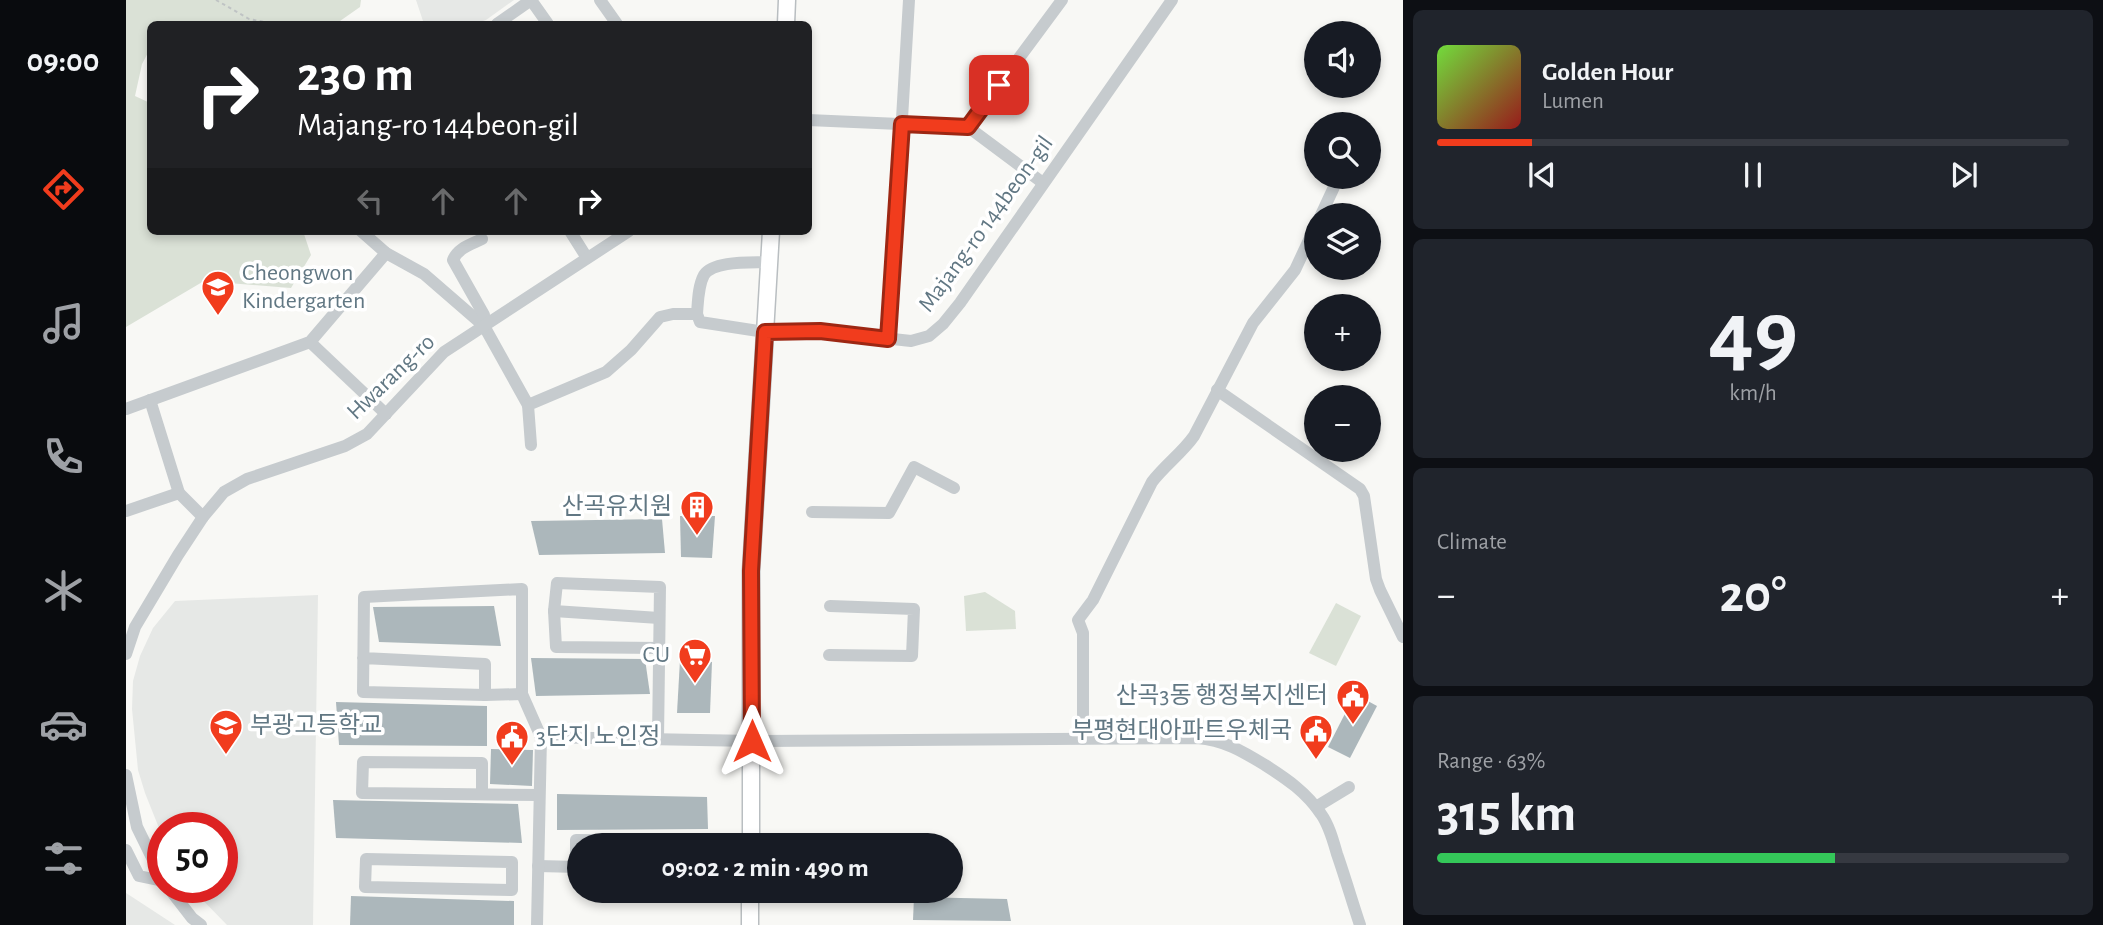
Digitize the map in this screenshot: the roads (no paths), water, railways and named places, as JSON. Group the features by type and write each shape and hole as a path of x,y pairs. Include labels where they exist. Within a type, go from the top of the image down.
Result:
{"main road":[{"path":"786,21 787,0"},
{"path":"751,833 751,571 771,235"},
{"path":"750,903 750,925"}],"street":[{"path":"501,21 531,0 546,21"},
{"path":"600,0 615,21"},
{"path":"888,339 909,0"},
{"path":"968,127 1062,0"},
{"name":"Majang-ro 144beon-gil","path":"697,314 700,322 765,332 820,331 911,341 929,336 960,303 1172,0"},
{"path":"812,120 968,127 1043,183"},
{"path":"366,235 386,253 424,274 484,326 528,405 531,445"},
{"path":"573,235 587,258"},
{"name":"Hwarang-ro","path":"126,654 135,627 178,555 203,517 224,492 247,479 345,446 367,434 444,352 623,235"},
{"path":"482,239 463,248 453,260 484,315 484,326"},
{"path":"1083,738 1083,633 1078,620 1093,600 1152,482 1194,436 1252,323 1294,270 1304,250"},
{"path":"126,409 310,342 386,253"},
{"path":"528,405 606,372 631,350 660,317 697,314 699,290 705,273 715,267 769,262"},
{"path":"310,342 386,414"},
{"path":"1217,390 1360,489 1364,496 1376,579 1403,637"},
{"path":"150,400 179,493 203,517"},
{"path":"811,512 889,513 914,467 954,488"},
{"path":"126,510 179,493"},
{"path":"658,739 660,587 557,583 554,611 556,647 659,648"},
{"path":"522,694 363,692 364,597 522,589 522,694 541,737 537,925"},
{"path":"829,655 912,656 914,609 830,606"},
{"path":"554,611 659,618"},
{"path":"363,658 485,664 485,695"},
{"path":"541,737 752,741 1214,739 1233,745 1288,780 1306,795 1324,817 1360,925"},
{"path":"482,794 482,763 363,762 362,793 539,795"},
{"path":"126,775 137,827 147,847"},
{"path":"1316,807 1349,787"},
{"path":"126,850 139,876 147,877"},
{"path":"366,859 512,862 512,883 512,890 365,887 366,859"},
{"path":"538,866 567,867"},
{"path":"512,883 538,883"},
{"path":"180,903 201,925"}],"place":[{"name":"Cheongwon Kindergarten","path":"218,317"},
{"name":"산곡유치원","path":"697,537"},
{"name":"CU","path":"695,685"},
{"name":"산곡3동 행정복지센터","path":"1353,726"},
{"name":"부광고등학교","path":"226,756"},
{"name":"부평현대아파트우체국","path":"1316,761"},
{"name":"3단지 노인정","path":"512,767"}]}
